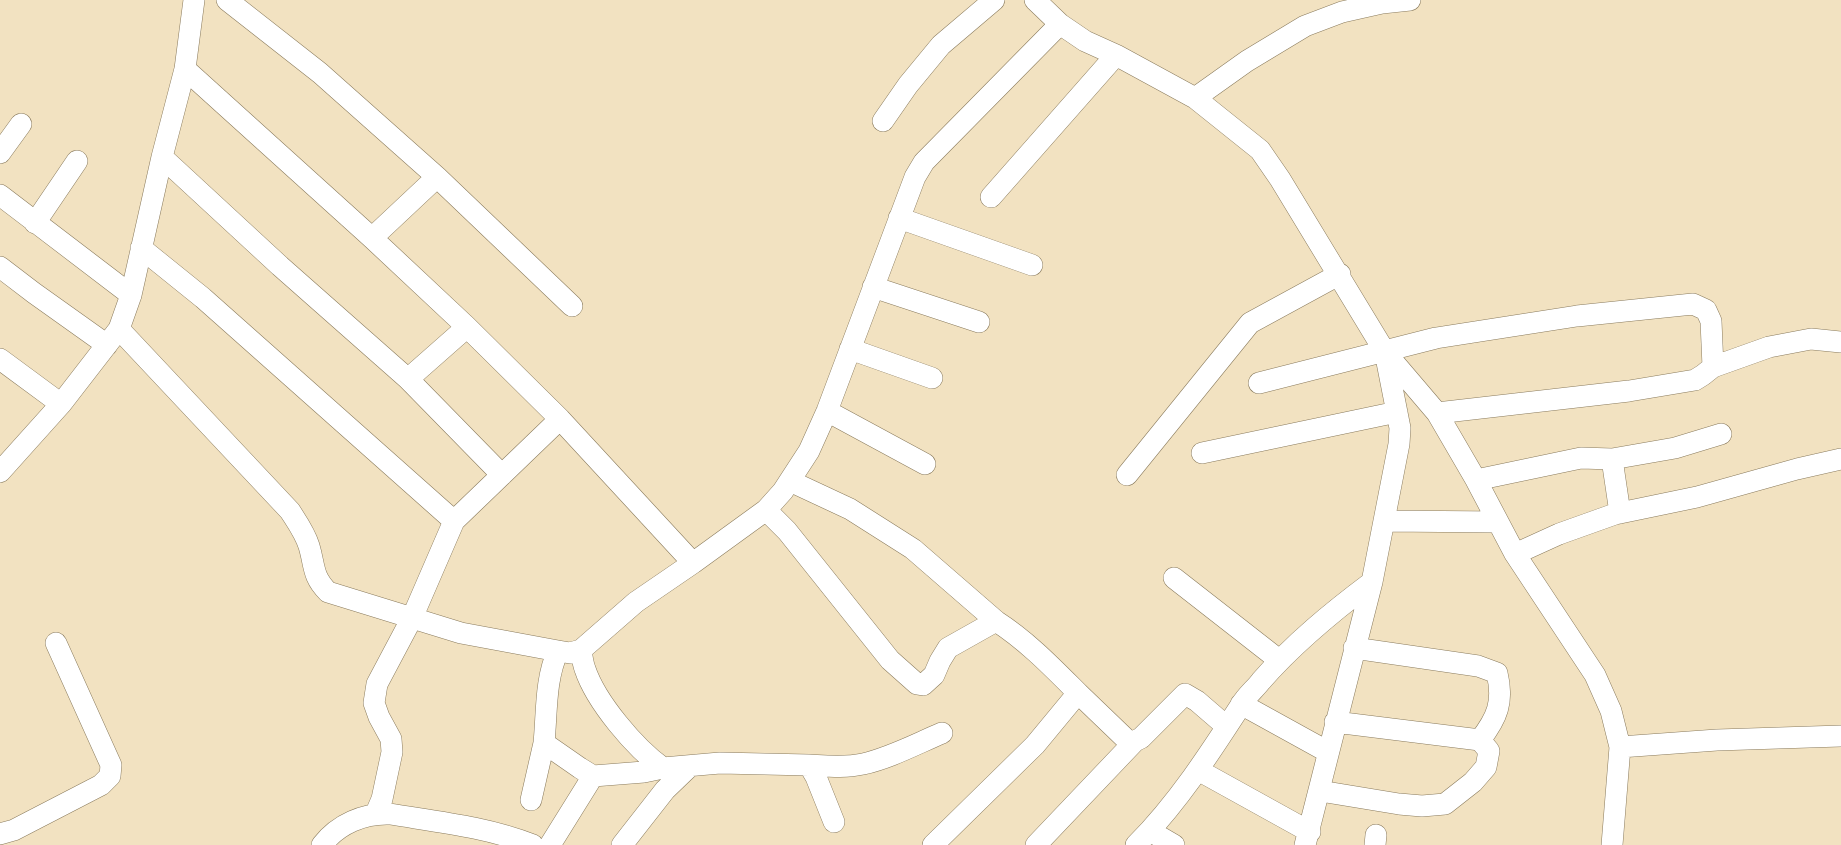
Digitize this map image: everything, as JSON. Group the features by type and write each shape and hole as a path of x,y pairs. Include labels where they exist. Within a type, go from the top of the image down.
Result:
{"street":[{"path":"0,472 61,404 113,337 131,295 162,157 185,69 194,0"},
{"path":"227,0 320,73 437,177 572,306"},
{"path":"883,121 908,85 941,45 994,0"},
{"path":"1035,0 1060,24 1085,41 1116,55 1195,98 1260,150 1280,179 1340,274 1385,352 1437,413 1476,480 1515,554 1595,675 1611,711 1620,747 1612,845"},
{"path":"1195,98 1246,62 1305,26 1342,12 1382,2 1410,0"},
{"path":"0,267 34,293 113,337 290,511 309,545 313,571 319,583 328,592 461,633 570,653 581,650 636,602 693,564 766,510 790,481 809,451 827,411 899,218 915,178 924,162 1060,24"},
{"path":"991,197 1116,55"},
{"path":"185,69 372,238 467,327 560,419 693,564"},
{"path":"0,153 21,124"},
{"path":"162,157 280,266 408,379 502,475"},
{"path":"35,223 77,161"},
{"path":"372,238 437,177"},
{"path":"0,195 131,295"},
{"path":"899,218 1032,265"},
{"path":"141,248 231,323 454,521"},
{"path":"1127,475 1250,323 1340,274"},
{"path":"873,287 979,322"},
{"path":"1259,383 1436,338 1577,316 1693,304 1706,310 1711,321 1712,367"},
{"path":"408,379 467,327"},
{"path":"1437,413 1629,391 1695,380 1712,367 1769,347 1811,340 1841,342"},
{"path":"850,349 932,378"},
{"path":"1198,770 1308,838 1335,722 1372,582 1399,444 1400,428 1385,352"},
{"path":"0,359 61,404"},
{"path":"827,411 925,464"},
{"path":"1202,453 1397,412"},
{"path":"376,813 382,799 392,752 391,739 374,703 376,684 412,618 454,521 560,419"},
{"path":"1476,480 1581,458 1612,458 1675,448 1721,434"},
{"path":"1612,458 1620,513"},
{"path":"1515,554 1559,534 1620,513 1697,497 1797,469 1841,459"},
{"path":"790,481 850,509 913,549 996,621 1012,631 1037,652 1129,742 1135,742"},
{"path":"766,510 787,531 890,660 917,684 923,685 934,675 948,648 996,621"},
{"path":"1384,521 1498,522"},
{"path":"1174,578 1279,660"},
{"path":"1174,845 1143,838 1198,770 1226,726 1238,712 1241,704 1279,660 1326,617 1372,582"},
{"path":"0,834 14,830 101,785 110,776 111,765 56,644"},
{"path":"1354,648 1478,666 1497,673 1501,688 1499,708 1493,723 1480,740"},
{"path":"581,650 584,668 590,682 614,719 648,757 663,768"},
{"path":"531,800 544,743 552,664 558,651"},
{"path":"932,845 1035,745 1078,693"},
{"path":"1036,845 1135,742 1185,694 1197,701 1226,726"},
{"path":"1241,704 1328,752"},
{"path":"1320,791 1399,804 1422,806 1445,804 1473,782 1486,767 1489,751 1480,740 1335,722"},
{"path":"544,743 594,776 720,763 840,766 863,764 902,751 942,733"},
{"path":"1620,747 1717,740 1841,736"},
{"path":"809,765 816,777 834,822"},
{"path":"622,845 665,790 690,766"},
{"path":"550,845 594,776"},
{"path":"322,845 338,828 376,813 478,828 533,845"}]}
